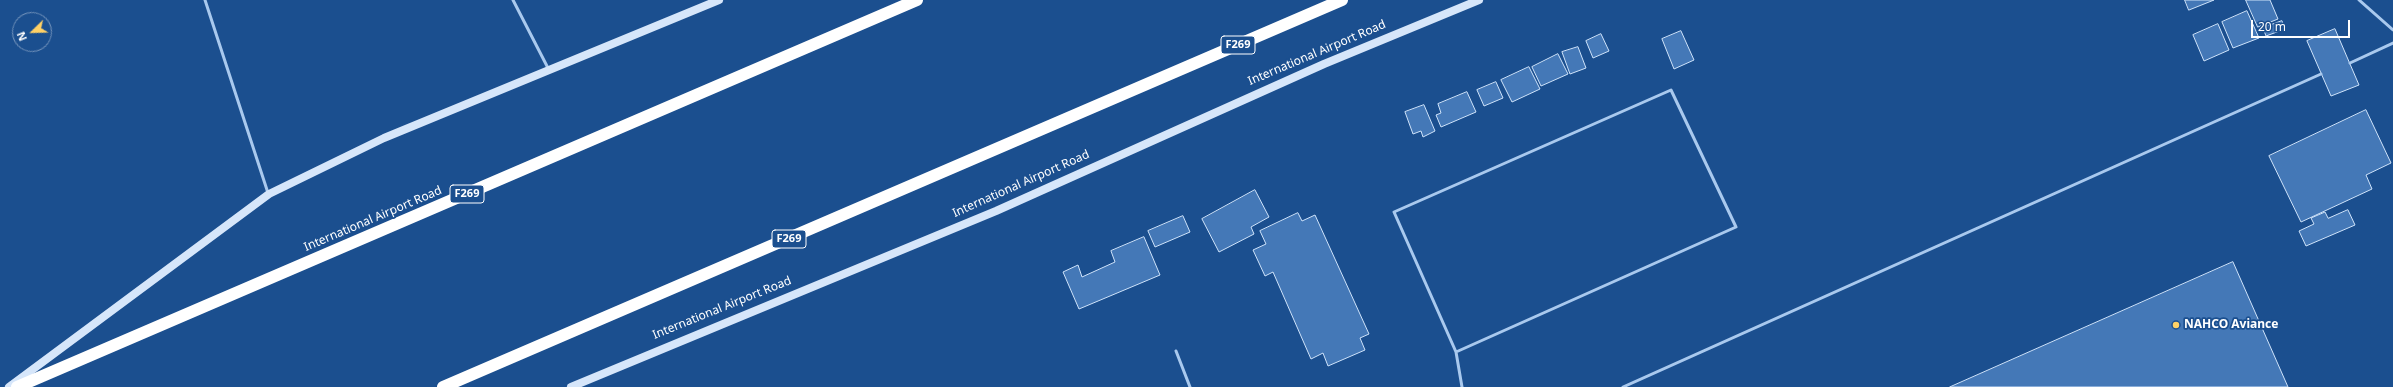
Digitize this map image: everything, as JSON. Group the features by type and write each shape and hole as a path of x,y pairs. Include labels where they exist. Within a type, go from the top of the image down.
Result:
{"highway":[{"name":"International Airport Road","path":"17,387 917,0"},
{"name":"F269","path":"443,387 1342,0"}],"main road":[{"path":"9,387 269,194 384,138 719,0"},
{"name":"International Airport Road","path":"571,387 996,211 1324,64 1479,0"}],"lane":[{"path":"205,0 269,194"},
{"path":"513,0 549,70"},
{"path":"2359,0 2393,30"},
{"path":"2350,63 2393,43"},
{"path":"1623,387 2321,74"},
{"path":"1456,352 1736,227 1671,90 1394,212 1456,352 1462,387"},
{"path":"1176,351 1190,387"}],"building":[{"path":"2185,0 2214,0 2189,10"},
{"path":"2246,0 2270,0 2278,19 2258,27"},
{"path":"2247,11 2259,38 2233,48 2222,22"},
{"path":"2282,21 2285,29 2266,36 2263,28"},
{"path":"2218,24 2229,50 2204,61 2193,35"},
{"path":"2335,29 2359,85 2331,96 2307,41"},
{"path":"1681,31 1694,60 1674,69 1662,39"},
{"path":"1601,34 1609,51 1593,58 1586,41"},
{"path":"1578,47 1586,68 1570,74 1562,52"},
{"path":"1558,54 1568,74 1541,86 1532,67"},
{"path":"1529,67 1540,89 1512,102 1501,80"},
{"path":"1496,82 1503,98 1484,106 1477,90"},
{"path":"1467,92 1476,112 1441,127 1436,115 1441,113 1438,104"},
{"path":"1424,105 1435,131 1423,137 1421,131 1413,134 1405,112"},
{"path":"2366,110 2391,163 2366,175 2372,189 2301,222 2269,156"},
{"path":"1255,190 1269,217 1251,227 1254,234 1219,252 1202,219"},
{"path":"2348,210 2355,225 2306,246 2299,231 2314,224 2311,218 2325,212 2328,218"},
{"path":"1298,213 1302,221 1315,215 1369,334 1360,338 1365,350 1328,366 1323,353 1311,359 1273,272 1265,276 1253,250 1266,244 1260,231"},
{"path":"1183,216 1190,232 1155,247 1148,231"},
{"path":"1144,237 1160,275 1079,309 1063,272 1078,265 1082,277 1115,262 1111,251"},
{"name":"NAHCO Aviance","path":"2233,262 2288,387 1950,387"}],"place":[{"name":"NAHCO Aviance","path":"2176,325"}]}
